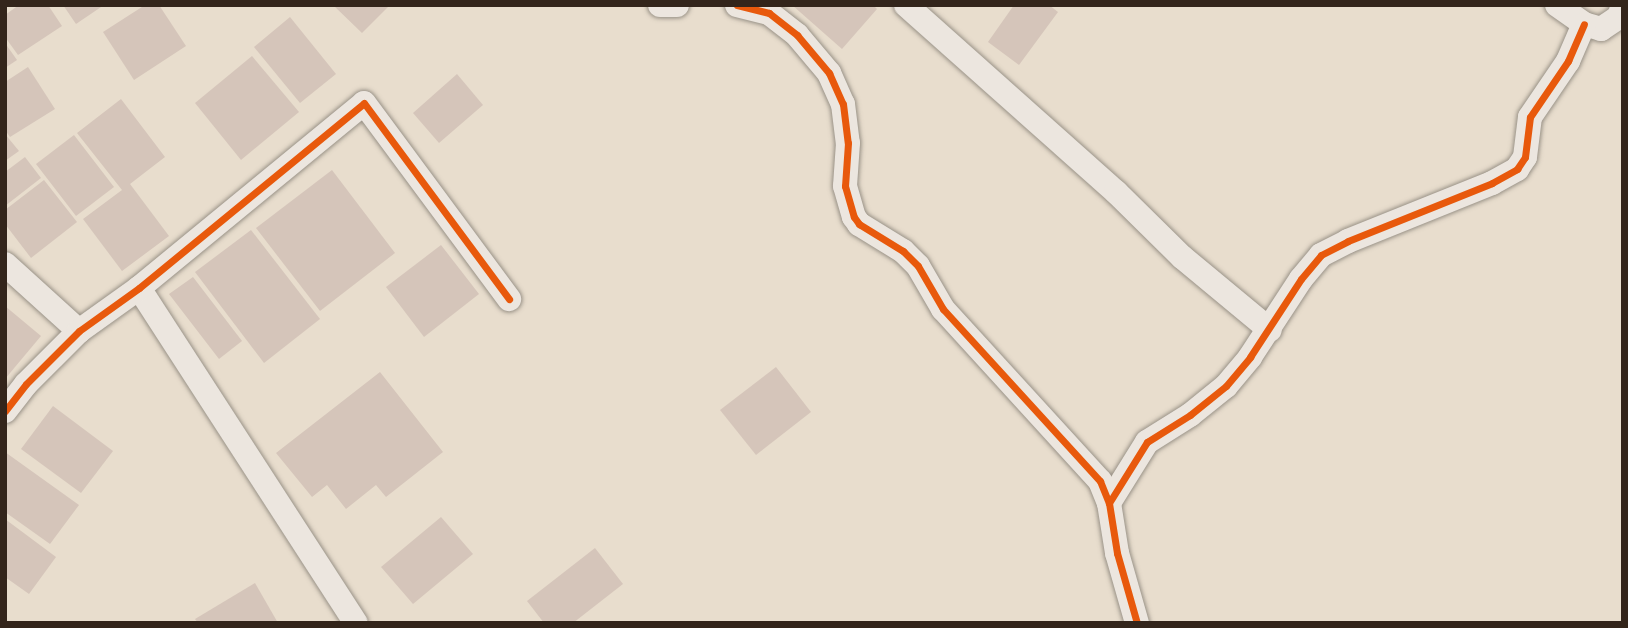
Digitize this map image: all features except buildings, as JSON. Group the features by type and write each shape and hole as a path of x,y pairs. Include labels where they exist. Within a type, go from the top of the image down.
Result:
{"street":[{"path":"660,5 677,5"},
{"path":"737,5 769,13 797,34 829,73 842,104 848,144 845,186 854,217 859,224 904,251 918,266 943,309 1100,481 1109,503 1117,553 1137,623"},
{"path":"906,5 1096,174 1182,257 1269,330"},
{"path":"1557,5 1584,24 1601,29 1611,25 1619,17 1623,5"},
{"path":"1109,503 1147,442 1189,415 1226,386 1269,330 1301,279 1321,255 1348,241 1492,183 1517,169 1525,157 1530,117 1568,61 1584,24"},
{"path":"5,411 26,384 79,331 139,288 364,103 509,299"},
{"path":"5,264 79,331"},
{"path":"139,288 356,623"}],"cycle path":[{"path":"737,5 769,13 797,35 829,73 843,104 848,143 845,186 854,217 859,224 903,251 918,266 943,309 1100,481 1109,503 1117,553 1137,623"},
{"path":"1109,503 1147,442 1190,415 1226,386 1250,357 1301,279 1321,255 1348,241 1492,183 1517,169 1525,157 1530,117 1568,61 1584,24"},
{"path":"5,411 26,384 79,331 139,288 364,103 509,299"}]}
